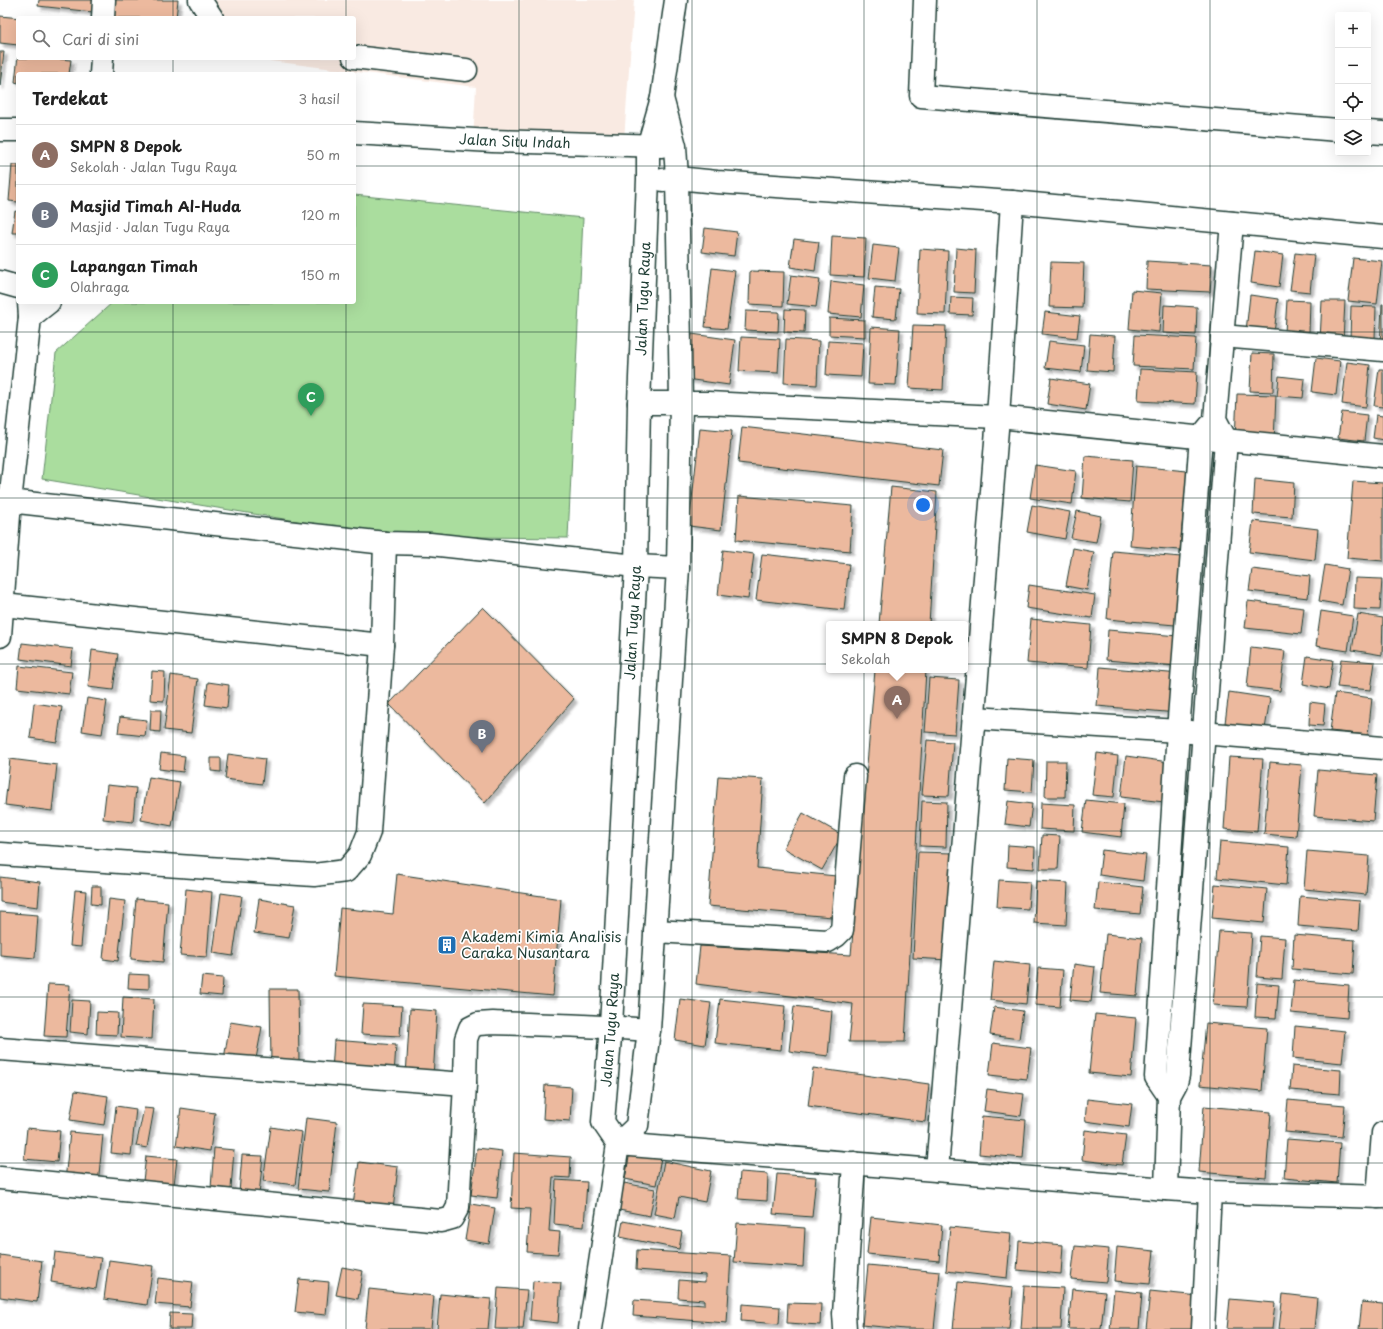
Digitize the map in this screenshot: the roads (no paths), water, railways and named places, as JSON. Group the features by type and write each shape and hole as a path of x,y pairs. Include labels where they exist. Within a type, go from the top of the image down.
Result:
{"street":[{"path":"103,16 104,0"},
{"path":"200,0 211,16"},
{"name":"Jalan Tugu Raya","path":"662,98 675,146 663,179 639,403 636,566 611,1026 604,1122 618,1144 637,1126 649,1030 678,568 681,402 663,179 648,147 662,98 676,0"},
{"path":"925,0 921,96 1335,130"},
{"path":"356,56 466,70"},
{"path":"101,72 102,60"},
{"path":"0,130 16,130"},
{"path":"1371,132 1383,134"},
{"name":"Jalan Situ Indah","path":"356,133 492,141 648,147 675,146"},
{"path":"663,179 1012,202 1383,236"},
{"path":"937,1170 998,417 1012,202"},
{"path":"1166,1189 1169,1096 1176,1083 1178,1075 1226,440 1215,419 1232,223"},
{"path":"0,282 16,286"},
{"path":"0,636 3,604 5,501 30,310 44,304"},
{"path":"1222,336 1383,350"},
{"path":"639,403 708,403 998,417 1383,456"},
{"path":"1169,1096 1156,1077 1178,731 1201,437 1215,419"},
{"path":"5,501 385,543 430,544 636,566 678,568"},
{"path":"0,854 314,875 346,871 360,855 369,832 382,645 385,543"},
{"path":"3,604 382,645"},
{"path":"974,718 1178,731 1383,748"},
{"path":"655,931 828,941 836,936 842,930 855,776"},
{"path":"0,1178 441,1221 452,1218 458,1207 466,1039 470,1028 478,1024 592,1027 611,1026 649,1030"},
{"path":"0,1049 465,1084"},
{"path":"590,1329 618,1144 1166,1189 1210,1192 1380,1197 1383,1133"},
{"path":"845,1329 844,1314 854,1163"},
{"path":"1203,1329 1210,1192"}],"place":[{"name":"Lapangan Timah","path":"311,416"},
{"name":"SMPN 8 Depok","path":"897,719"},
{"name":"Masjid Timah Al-Huda","path":"482,753"},
{"name":"Akademi Kimia Analisis Caraka Nusantara","path":"447,945"}]}
